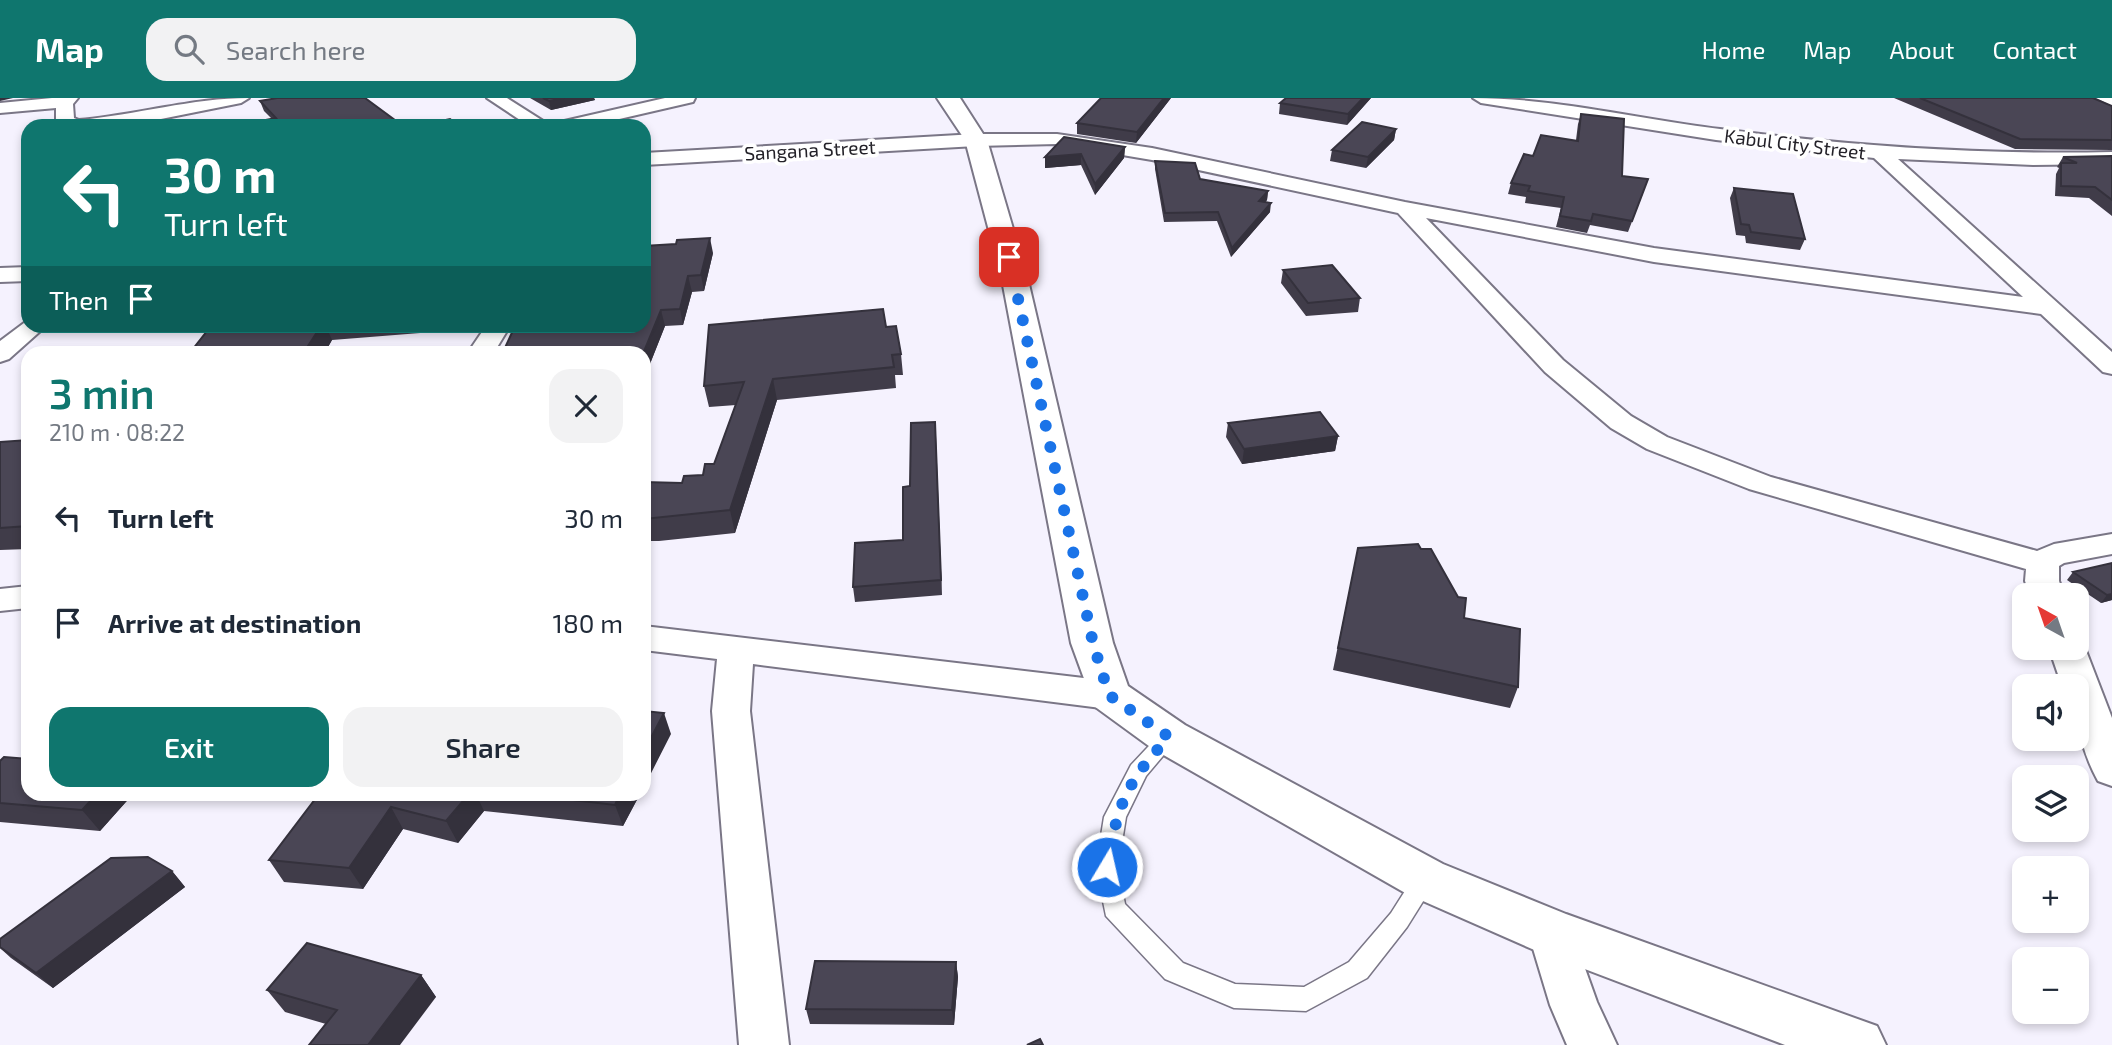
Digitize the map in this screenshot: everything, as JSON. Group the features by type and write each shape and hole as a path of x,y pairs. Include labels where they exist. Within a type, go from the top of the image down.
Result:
{"street":[{"path":"124,119 241,98"},
{"path":"495,98 530,119"},
{"path":"596,119 687,98"},
{"path":"947,98 953,102 976,140 1015,280 1093,643 1109,695"},
{"name":"Kabul City Street","path":"1481,98 1648,126 1881,154 2112,158"},
{"path":"2104,98 2112,101"},
{"path":"0,108 67,100 65,119"},
{"name":"Sangana Street","path":"651,159 1033,138 1100,144 1405,208 1654,255 2045,307"},
{"path":"1881,154 2112,366"},
{"path":"1405,208 1554,366 1621,422 1657,443 1760,483 2045,579 2054,554 2112,544"},
{"path":"0,275 21,274"},
{"path":"0,354 26,333"},
{"path":"0,600 21,598"},
{"path":"651,639 1109,695 1169,737 1425,879 1551,932 1857,1045"},
{"path":"736,650 731,711 764,1045"},
{"path":"2071,660 2112,770"},
{"path":"1551,932 1574,1005 1592,1045"}],"lane":[{"path":"1169,737 1138,771 1115,817 1107,867 1114,909 1174,971 1234,996 1306,999 1358,970 1399,920 1425,879"}],"building":[{"path":"277,98 365,98 394,119 271,119 276,118 260,101"},
{"path":"543,98 564,98 549,101"},
{"path":"1101,98 1164,98 1137,132 1077,123"},
{"path":"1286,98 1363,98 1348,114 1280,103"},
{"path":"1920,98 2093,98 2112,106 2112,140 2020,139"},
{"path":"1581,114 1624,119 1622,176 1648,179 1632,221 1593,214 1591,221 1560,216 1564,197 1528,191 1530,186 1511,183 1524,154 1533,156 1541,135 1578,141"},
{"path":"1362,122 1396,129 1368,157 1332,150"},
{"path":"1064,137 1125,147 1095,184 1081,154 1045,157"},
{"path":"2112,156 2112,200 2095,187 2061,186 2061,163 2077,163 2063,157"},
{"path":"1155,161 1195,163 1200,179 1268,191 1259,201 1271,203 1232,248 1218,212 1165,213"},
{"path":"1734,188 1793,194 1805,239 1751,232 1749,225 1741,224"},
{"path":"710,238 701,275 688,276 680,309 661,310 646,346 506,346 512,333 651,333 651,246 676,244 677,240"},
{"path":"1332,265 1360,298 1308,303 1283,270"},
{"path":"883,309 886,327 896,326 901,354 892,355 894,367 773,379 730,510 651,518 651,482 682,483 684,476 703,475 705,464 714,464 744,382 704,386 709,325"},
{"path":"206,333 316,333 308,346 195,346"},
{"path":"1320,412 1338,436 1244,449 1228,423"},
{"path":"935,422 941,580 853,587 855,543 903,540 903,487 910,486 911,423"},
{"path":"21,440 21,526 0,528 0,442"},
{"path":"1418,544 1421,549 1431,549 1458,597 1466,598 1464,618 1520,629 1518,687 1338,648 1358,548"},
{"path":"2112,563 2112,594 2107,595 2073,572"},
{"path":"651,712 664,713 651,738"},
{"path":"4,757 21,758 21,801 90,801 82,810 0,803 0,761"},
{"path":"314,801 463,801 446,821 391,807 349,868 269,860"},
{"path":"581,801 617,801 615,805"},
{"path":"148,857 172,871 36,973 0,947 0,939 111,858"},
{"path":"307,943 421,975 368,1045 309,1045 337,1010 267,990"},
{"path":"815,961 956,962 952,1010 806,1009"},
{"path":"1040,1039 1043,1045 1027,1045"}],"route":[{"path":"1009,257 1093,643 1109,695 1169,737 1138,771 1115,817 1107,867"}]}
